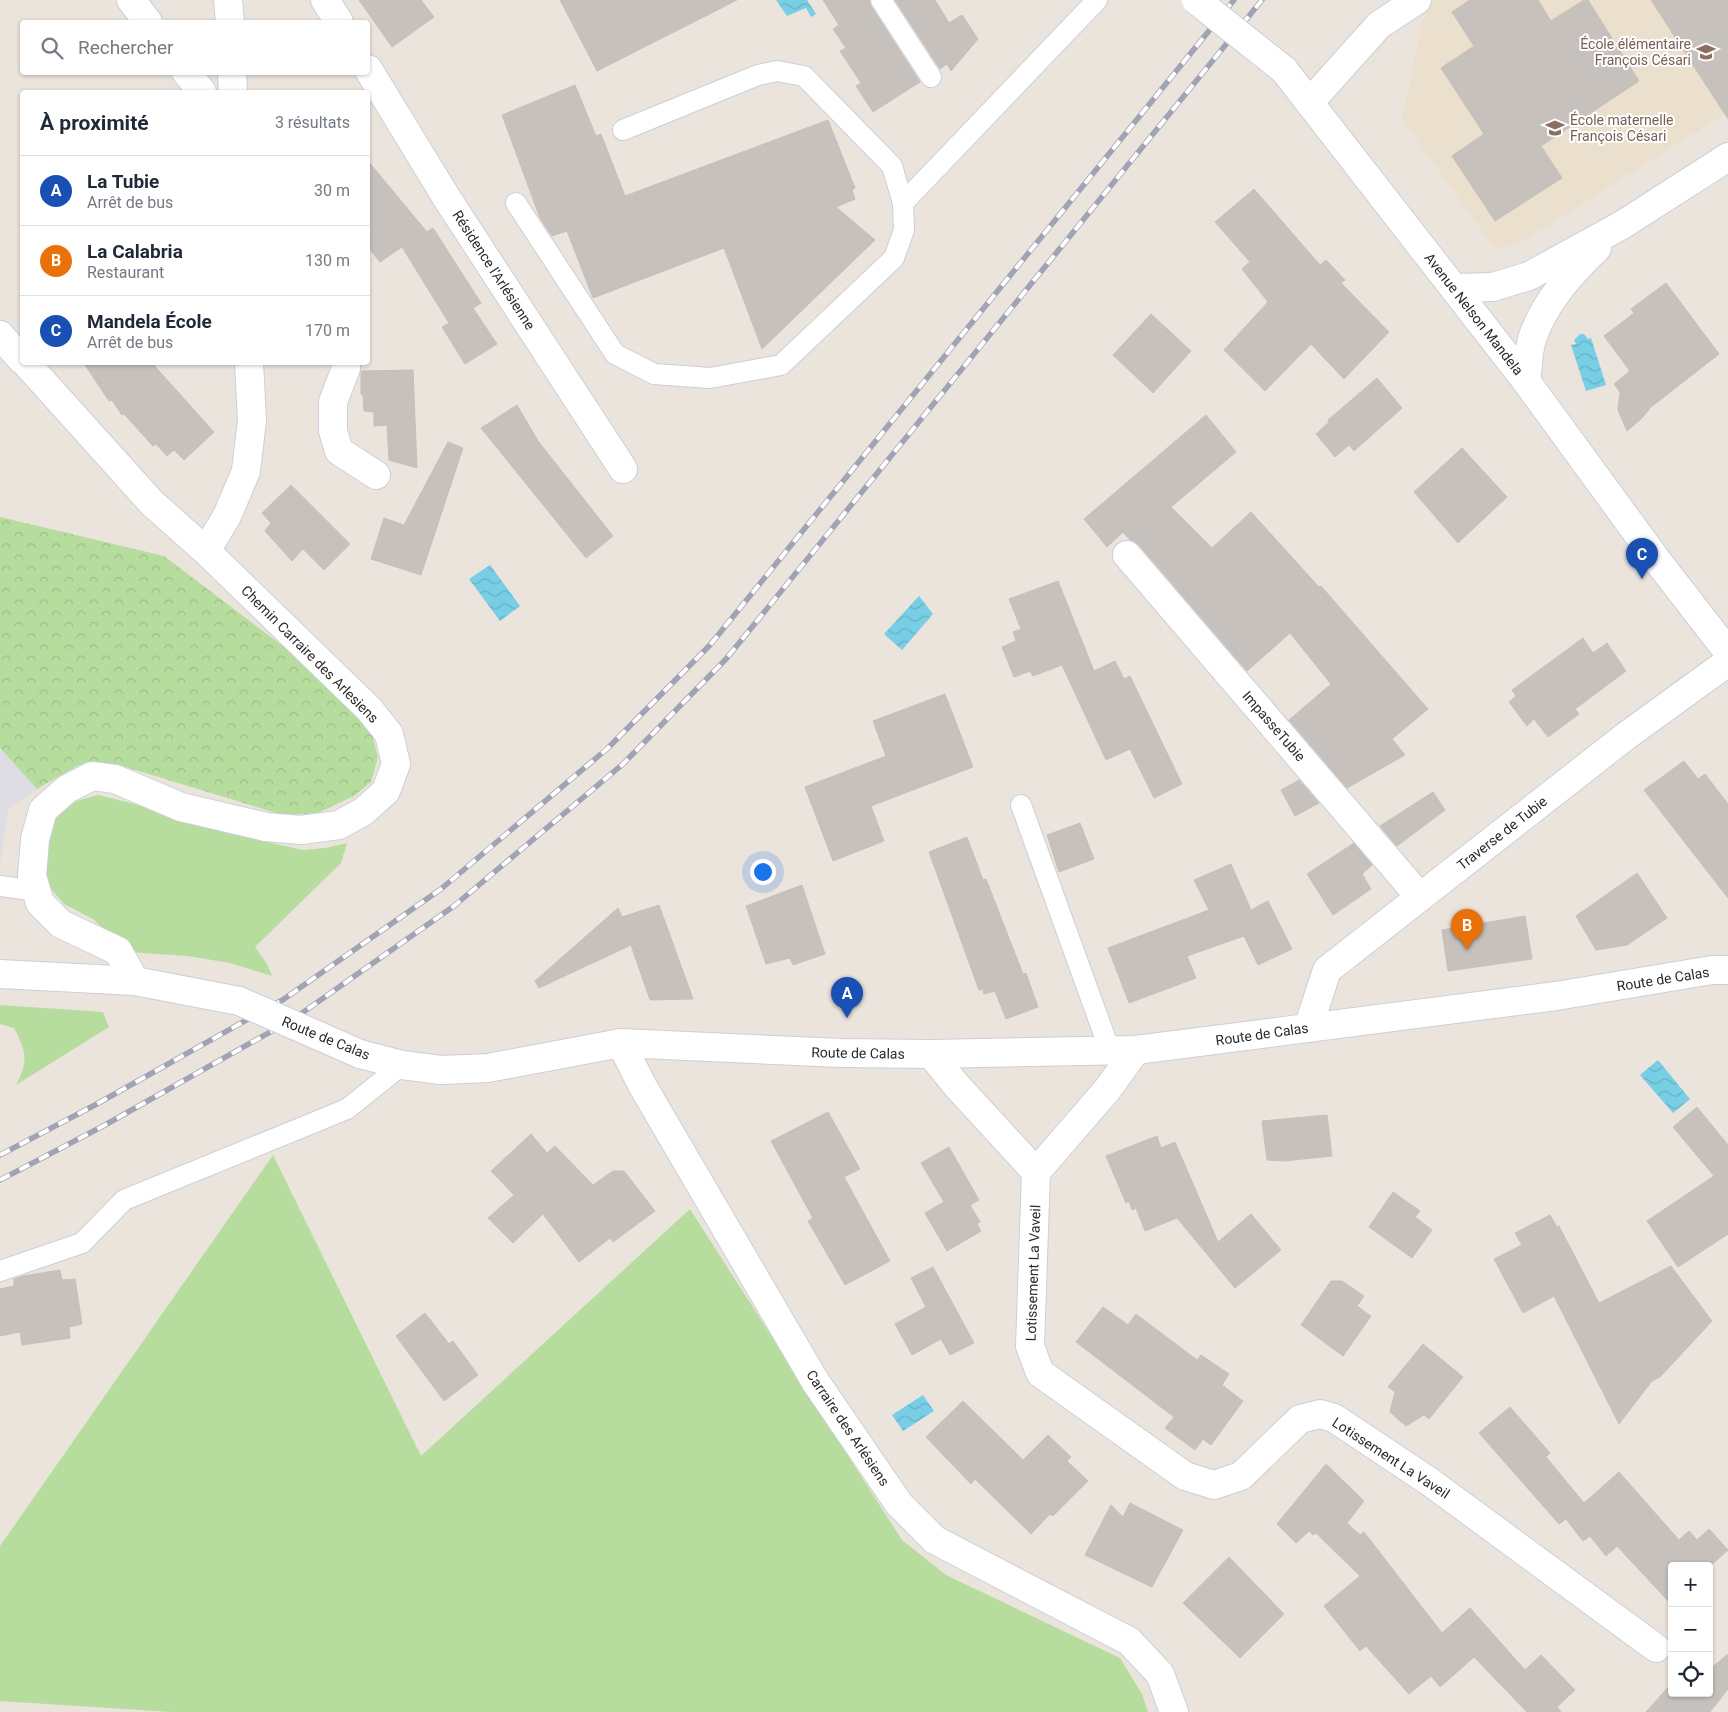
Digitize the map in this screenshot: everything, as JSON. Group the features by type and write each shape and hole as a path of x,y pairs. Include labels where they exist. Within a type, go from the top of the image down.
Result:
{"street":[{"path":"131,0 146,20"},
{"path":"228,0 230,20"},
{"path":"325,0 338,20"},
{"name":"Avenue Nelson Mandela","path":"1196,0 1284,70 1526,381 1656,559 1728,652"},
{"path":"1310,102 1378,25 1417,0"},
{"name":"Résidence l'Arlésienne","path":"370,72 448,200 623,469"},
{"path":"188,75 200,90"},
{"path":"232,75 233,90"},
{"path":"1454,288 1494,287 1529,276 1622,225 1728,157"},
{"path":"1526,381 1532,340 1549,302 1579,266 1622,225"},
{"name":"Chemin Carraire des Arlesiens","path":"0,335 20,357"},
{"name":"Chemin Carraire des Arlesiens","path":"28,365 152,503 206,551 369,709 389,734 396,764 386,791 364,811 339,826 301,830 266,827 181,807 115,779 92,776 67,789 43,810 34,839 32,876 40,903 61,924 118,951 135,981"},
{"path":"206,551 227,516 246,471 252,420 249,365"},
{"path":"346,365 332,402 333,431 339,451 376,475"},
{"name":"ImpasseTubie","path":"1127,555 1420,897"},
{"name":"Traverse de Tubie","path":"1308,1028 1327,970 1626,736 1728,662"},
{"name":"Route de Calas","path":"0,974 135,981 239,1001 360,1054 402,1065 441,1070 488,1068 621,1043 842,1053 931,1054 1123,1051 1556,996 1712,970 1728,970"},
{"name":"Carraire des Arlésiens","path":"621,1043 642,1085 815,1382 899,1504 935,1540 1128,1641 1160,1674 1174,1712"},
{"path":"931,1054 957,1086 1036,1172 1107,1090 1123,1051"},
{"name":"Lotissement La Vaveil","path":"1036,1172 1030,1346 1040,1373 1184,1476 1214,1485 1241,1476 1300,1419 1320,1414 1334,1418 1430,1482 1656,1648"}],"lane":[{"path":"881,0 931,77"},
{"path":"903,203 1096,0"},
{"path":"516,203 615,354 654,374 710,378 782,365 894,258 904,230 903,203 892,166 804,76 777,71 758,75 623,130"},
{"path":"1021,804 1123,1051"},
{"path":"0,886 37,891"},
{"path":"0,1271 82,1243 124,1200 347,1109 402,1065"}],"shaded area":[{"name":"École maternelle François Césari","path":"1436,0 1728,0 1728,112 1520,243 1495,249 1402,119 1422,24 1430,4"},
{"path":"0,748 37,789 8,809 0,865"}],"green space":[{"path":"0,517 164,556 322,676 372,734 378,757 371,782 354,796 318,813 283,815 119,765 79,765 37,789 0,748"},
{"path":"98,795 131,803 227,833 303,850 347,843 341,863 255,947 267,964 272,976 230,963 187,956 128,952 93,919 64,904 45,882 46,826 69,803"},
{"path":"0,1005 103,1012 109,1027 16,1085 23,1069 23,1050 14,1028 0,1024"},
{"path":"273,1155 421,1456 690,1209 902,1540 946,1575 1120,1658 1142,1694 1148,1712 171,1712 0,1701 0,1546"}],"water":[{"path":"776,0 807,0 816,14 811,17 806,8 787,16"},
{"path":"1580,334 1584,334 1588,339 1591,338 1606,385 1586,391 1571,345 1576,344 1574,340"},
{"path":"490,565 520,606 500,621 469,579"},
{"path":"919,596 933,614 902,650 884,634"},
{"path":"1658,1060 1690,1099 1673,1113 1640,1075"},
{"path":"923,1395 934,1411 903,1431 892,1415"}],"building":[{"path":"359,0 421,0 434,17 392,47"},
{"path":"560,0 737,0 597,71"},
{"path":"823,0 869,0 920,82 873,112 856,86 861,83 840,51 846,48 833,29 839,25"},
{"path":"895,0 935,0 949,23 962,15 978,39 951,71 947,64 940,69"},
{"path":"1470,0 1538,0 1551,21 1584,0 1588,0 1639,81 1541,146 1562,178 1495,221 1452,156 1484,134 1441,68 1474,46 1452,12"},
{"name":"École élémentaire François Césari","path":"1651,0 1728,0 1728,119"},
{"path":"575,85 596,136 601,134 625,196 828,120 855,188 852,190 855,199 836,207 875,240 762,349 724,248 593,298 567,231 552,236 540,218 502,115"},
{"path":"370,163 427,232 433,228 481,303 473,308 497,344 465,364 442,327 449,323 402,247 380,262 370,250"},
{"path":"1254,189 1320,265 1326,260 1345,280 1341,283 1389,332 1344,379 1311,344 1265,391 1224,350 1268,302 1242,269 1250,262 1215,222"},
{"path":"1666,283 1719,354 1651,407 1627,431 1618,410 1620,392 1614,384 1630,371 1604,336 1634,313 1631,309"},
{"path":"1151,314 1191,351 1153,393 1113,355"},
{"path":"85,365 154,365 214,432 184,460 174,450 167,456 156,444 153,446 124,414 122,415 112,400 109,401"},
{"path":"413,370 417,468 389,460 387,425 374,426 374,412 364,411 363,395 361,394 361,371"},
{"path":"1377,378 1402,408 1354,451 1349,445 1335,457 1316,434 1329,422 1328,420"},
{"path":"517,405 538,441 613,536 586,558 481,428"},
{"path":"1206,415 1236,452 1171,507 1212,548 1251,512 1319,587 1321,586 1428,709 1392,739 1405,755 1347,788 1289,720 1331,684 1290,633 1247,671 1139,545 1130,540 1123,532 1107,547 1084,519"},
{"path":"448,442 463,448 421,575 371,559 384,518 404,525"},
{"path":"1462,448 1507,497 1458,543 1414,492"},
{"path":"291,485 350,544 324,570 303,549 292,561 265,531 271,523 262,513"},
{"path":"1058,581 1094,671 1115,661 1124,679 1130,676 1182,784 1154,798 1130,749 1106,760 1062,665 1033,676 1030,671 1014,677 1002,647 1016,641 1013,632 1021,629 1009,599"},
{"path":"1583,638 1593,653 1607,643 1626,671 1575,709 1579,714 1548,737 1534,719 1527,726 1509,702 1516,696 1512,690"},
{"path":"945,694 973,767 871,806 884,841 833,861 805,787 886,756 873,721"},
{"path":"1684,761 1698,779 1705,774 1728,804 1728,898 1644,790"},
{"path":"1299,780 1319,803 1295,816 1281,790"},
{"path":"1433,792 1445,810 1397,846 1380,826"},
{"path":"1080,823 1094,859 1059,872 1047,835"},
{"path":"967,837 983,880 986,879 1023,974 1026,973 1038,1007 1006,1019 995,991 984,994 983,989 979,990 929,852"},
{"path":"1354,843 1372,865 1362,874 1371,889 1333,915 1307,874"},
{"path":"1231,864 1251,910 1268,901 1292,949 1258,965 1244,936 1187,956 1196,978 1129,1003 1108,948 1209,910 1194,880"},
{"path":"1637,873 1667,918 1627,945 1596,950 1576,916"},
{"path":"802,885 825,954 793,965 790,958 766,964 746,906"},
{"path":"659,905 693,999 650,1000 631,945 539,988 535,981 618,908 622,917"},
{"path":"1525,916 1532,959 1448,971 1442,930"},
{"path":"1697,1107 1728,1145 1728,1234 1678,1267 1647,1221 1714,1176 1673,1127"},
{"path":"828,1112 860,1169 844,1177 890,1261 845,1285 808,1221 813,1218 771,1141"},
{"path":"1327,1115 1332,1156 1284,1161 1267,1160 1262,1121"},
{"path":"531,1134 547,1153 555,1146 593,1185 613,1171 624,1171 655,1211 613,1242 610,1238 579,1262 543,1214 513,1243 488,1218 514,1195 491,1171"},
{"path":"1157,1136 1161,1148 1175,1142 1218,1242 1251,1214 1281,1250 1235,1288 1177,1218 1145,1231 1136,1208 1132,1210 1129,1201 1126,1203 1106,1156"},
{"path":"949,1147 979,1200 970,1205 980,1222 977,1224 981,1231 947,1251 925,1213 944,1202 921,1163"},
{"path":"1393,1192 1420,1211 1415,1217 1432,1230 1412,1258 1369,1227"},
{"path":"1550,1215 1557,1227 1559,1226 1599,1303 1671,1266 1712,1321 1660,1377 1652,1381 1619,1424 1554,1296 1523,1313 1494,1259 1522,1245 1515,1233"},
{"path":"933,1267 974,1343 950,1355 941,1339 912,1355 895,1324 926,1307 911,1278"},
{"path":"60,1270 62,1280 75,1279 82,1324 69,1327 70,1338 22,1345 20,1332 0,1336 0,1289 14,1286 14,1279 23,1276"},
{"path":"1331,1281 1342,1281 1364,1296 1357,1306 1371,1316 1343,1356 1301,1325"},
{"path":"1103,1307 1128,1325 1136,1314 1197,1360 1201,1355 1229,1374 1222,1385 1243,1401 1211,1445 1203,1439 1195,1450 1165,1428 1174,1417 1076,1342"},
{"path":"425,1313 449,1344 453,1341 478,1375 444,1401 396,1336"},
{"path":"1423,1344 1463,1377 1429,1419 1424,1415 1406,1426 1390,1412 1395,1392 1388,1387"},
{"path":"963,1401 1023,1460 1048,1435 1071,1457 1067,1461 1088,1481 1053,1516 1050,1514 1031,1534 975,1479 971,1484 926,1437"},
{"path":"1510,1407 1550,1453 1546,1457 1584,1503 1619,1472 1679,1540 1689,1531 1697,1540 1709,1529 1728,1550 1713,1563 1668,1562 1668,1601 1617,1546 1606,1556 1590,1536 1583,1541 1566,1519 1559,1524 1479,1433"},
{"path":"1326,1464 1364,1501 1347,1523 1360,1535 1364,1532 1442,1633 1470,1608 1525,1670 1541,1655 1575,1690 1557,1707 1561,1712 1527,1712 1474,1657 1440,1687 1431,1676 1409,1694 1366,1646 1360,1651 1324,1606 1360,1576 1316,1533 1313,1535 1309,1531 1296,1543 1277,1524"},
{"path":"1130,1503 1183,1530 1152,1587 1085,1555 1111,1505 1123,1517"},
{"path":"1229,1557 1284,1614 1240,1658 1183,1603"},
{"path":"1728,1654 1728,1689 1710,1712 1646,1712 1668,1687 1668,1697 1713,1697 1713,1667"}],"railway":[{"path":"0,1155 95,1105 284,999 441,889 608,748 710,645 1234,0"},
{"path":"0,1180 105,1125 295,1018 454,906 623,764 726,659 1262,0"}],"place":[{"name":"École élémentaire François Césari","path":"1706,52"},
{"name":"École maternelle François Césari","path":"1555,128"},
{"name":"Mandela École","path":"1642,579"},
{"name":"La Calabria","path":"1467,950"},
{"name":"La Tubie","path":"847,1018"}]}
